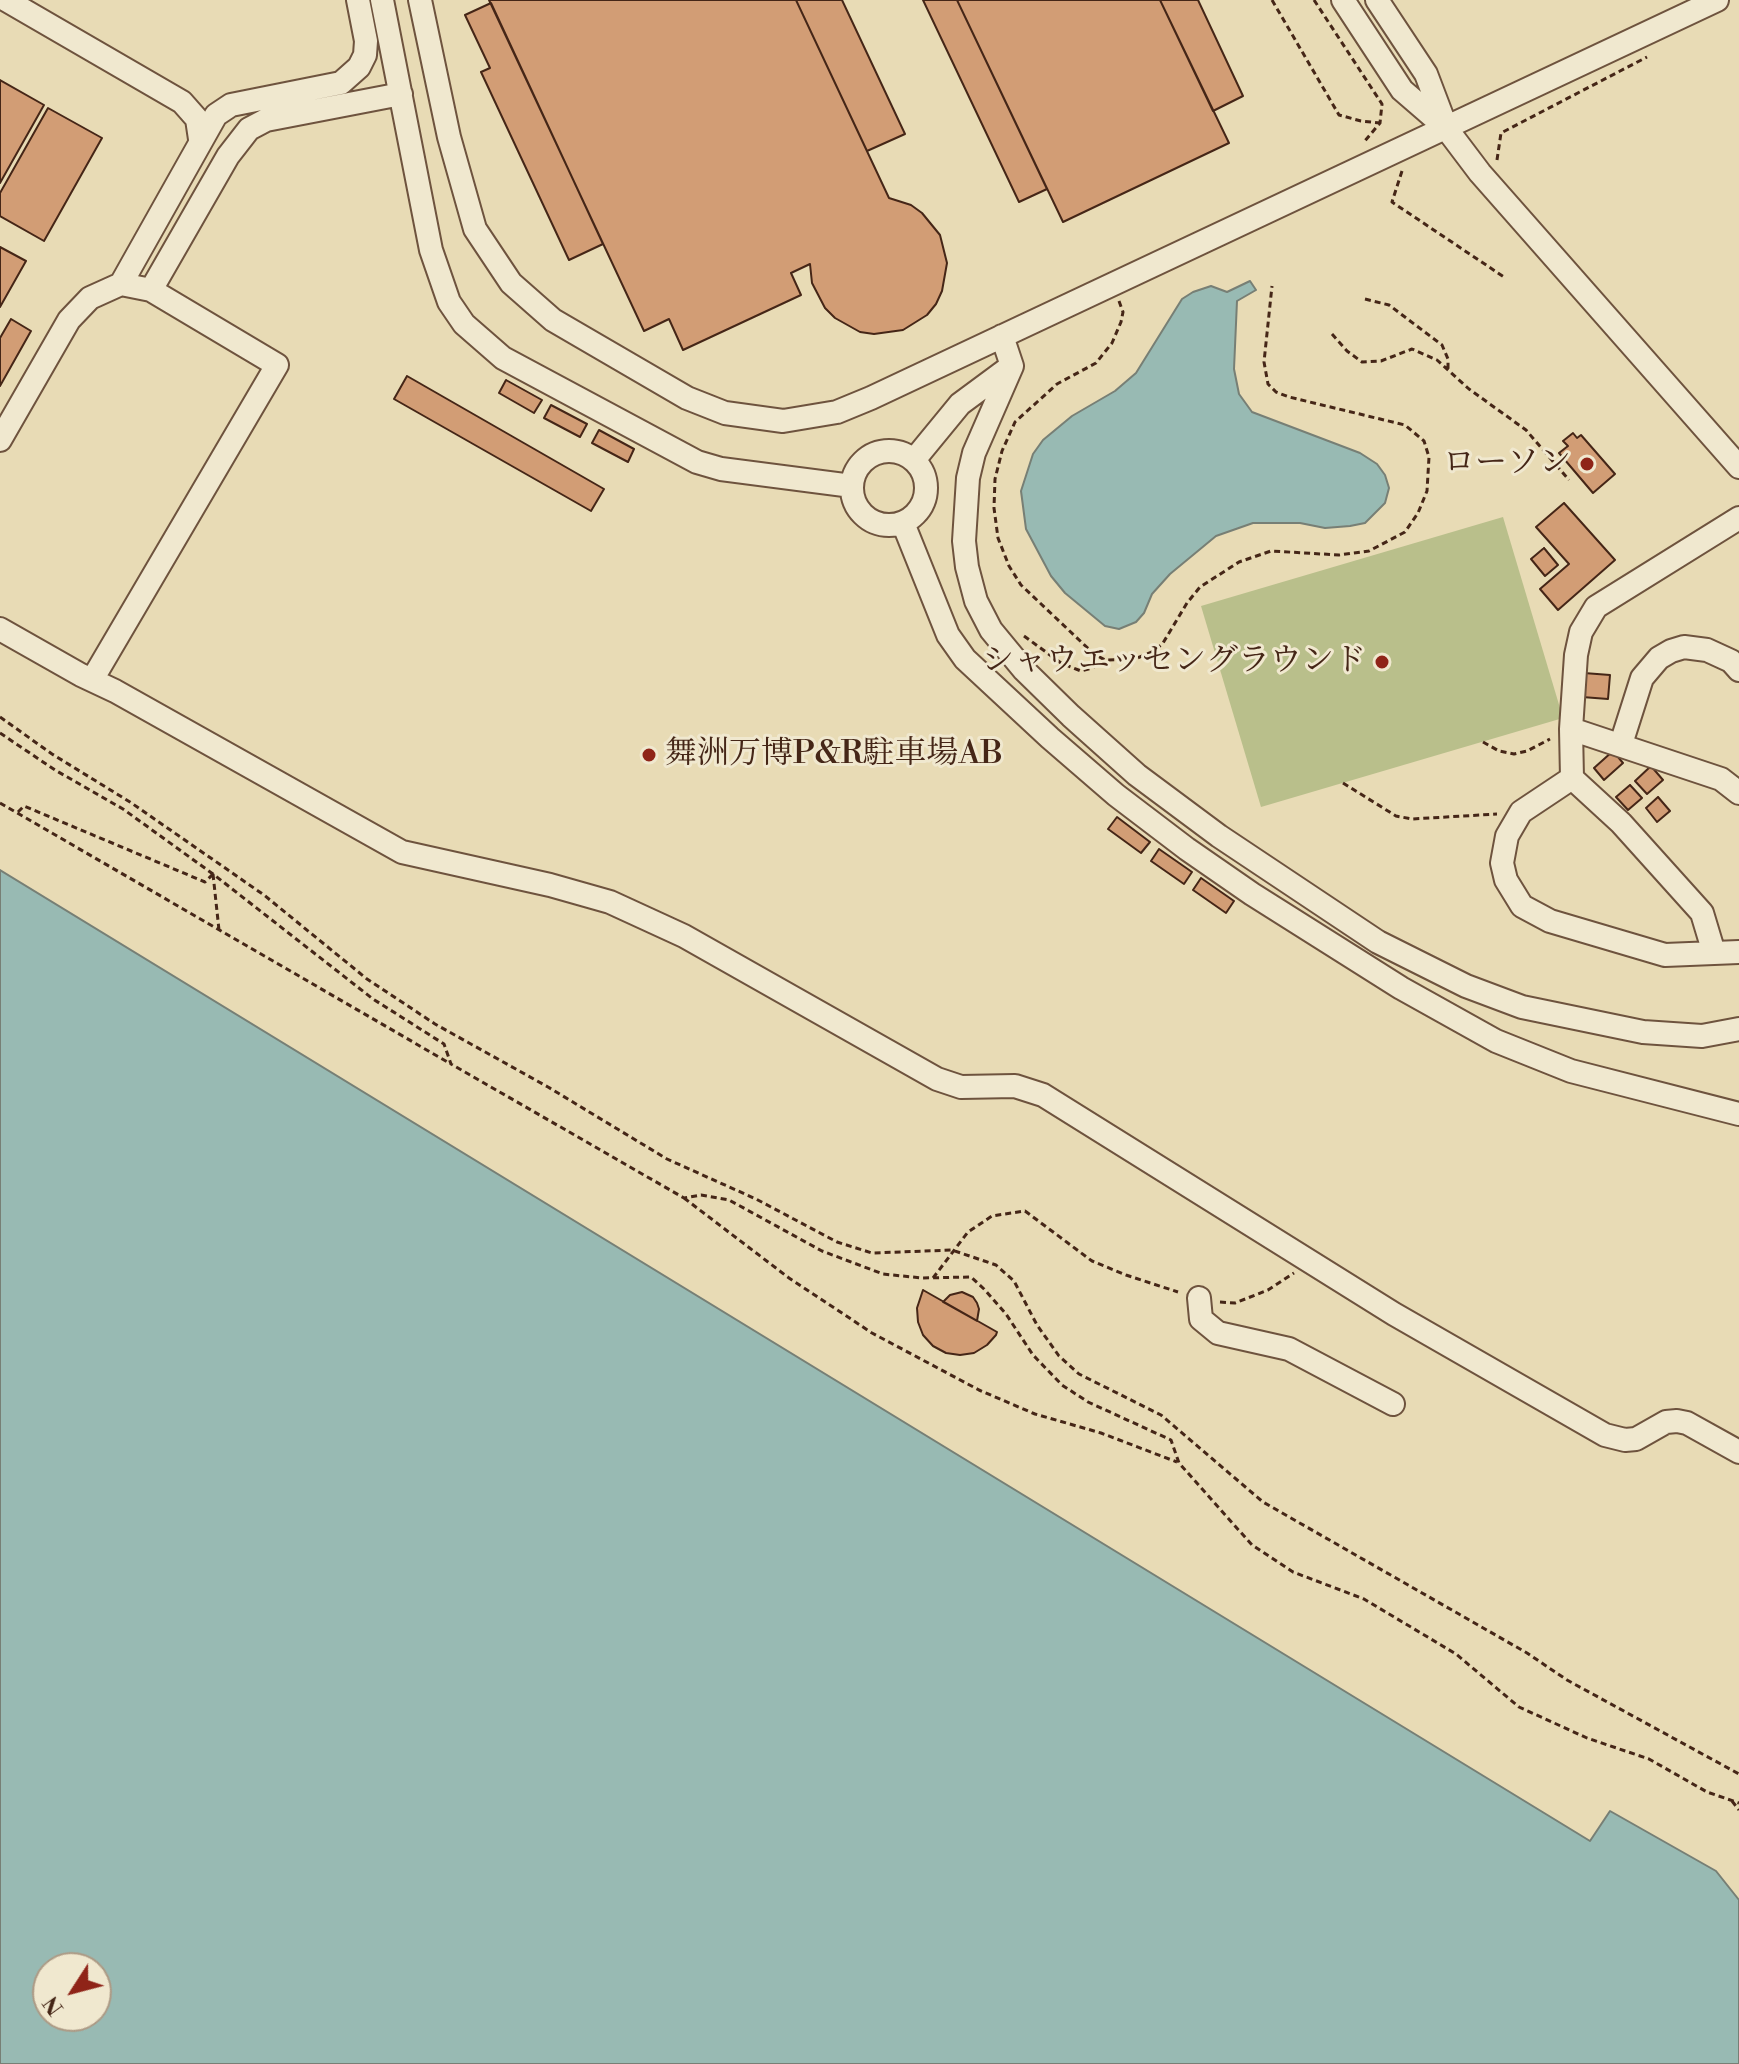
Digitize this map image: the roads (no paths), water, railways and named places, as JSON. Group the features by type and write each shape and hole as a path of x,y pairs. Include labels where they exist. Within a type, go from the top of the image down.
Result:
{"street":[{"path":"6,0 182,102 197,119 200,139"},
{"path":"121,284 216,115 231,105 329,87 351,76 365,55 366,41 358,0"},
{"path":"382,0 439,278 449,302 464,324 482,342 517,366 697,462 721,469 852,486"},
{"path":"420,0 462,189 475,229 511,283 553,320 687,398 725,413 756,419 807,418 837,412 871,398 1717,0"},
{"path":"1343,0 1402,90 1446,128 1480,173 1739,467"},
{"path":"1377,0 1426,74 1446,128"},
{"path":"151,290 237,141 249,129 266,120 401,94"},
{"path":"0,440 69,320 90,298 121,284 151,290 277,365 92,680"},
{"path":"1002,336 1012,366 974,453 968,478 964,541 967,567 976,601 991,630 1024,670 1071,716 1137,775 1219,836 1378,942 1466,986 1522,1007 1643,1032 1702,1036 1739,1029"},
{"path":"914,460 960,404 1012,366"},
{"path":"892,451 914,460 925,478 927,489 920,509 903,523 891,526 867,518 853,498 852,486 861,464 880,452 892,451"},
{"path":"1714,953 1702,913 1621,823 1572,778 1571,729 1576,655 1581,632 1596,607 1739,518"},
{"path":"903,523 948,635 965,659 1116,795 1187,849 1401,988 1496,1041 1571,1071 1739,1114"},
{"path":"0,629 402,852 550,885 610,902 684,936 937,1079 961,1087 1015,1086 1043,1095 1394,1314 1605,1435 1615,1439 1636,1439 1666,1422 1677,1421 1687,1423 1739,1452"},
{"path":"1621,744 1642,678 1659,658 1684,647 1707,650 1731,661 1739,670"},
{"path":"1571,729 1721,779 1739,793"},
{"path":"1572,778 1521,812 1507,836 1502,863 1506,880 1522,906 1550,921 1665,955 1739,952"},
{"path":"1199,1298 1201,1319 1218,1333 1289,1349 1393,1404"}],"water":[{"path":"1250,281 1256,290 1237,301 1234,369 1239,394 1252,412 1360,453 1377,464 1389,488 1385,503 1365,523 1350,526 1325,528 1300,523 1253,523 1216,536 1170,574 1152,594 1144,613 1136,622 1119,629 1105,626 1065,593 1051,576 1026,529 1021,491 1033,454 1043,440 1072,416 1115,391 1136,373 1182,299 1211,286 1227,292"},
{"path":"0,870 1590,1841 1610,1811 1716,1871 1739,1900 1739,2064 0,2064"}],"place":[{"name":"ローソン","path":"1587,464"},
{"name":"シャウエッセングラウンド","path":"1382,662"},
{"name":"舞洲万博P&R駐車場AB","path":"649,755"}]}
